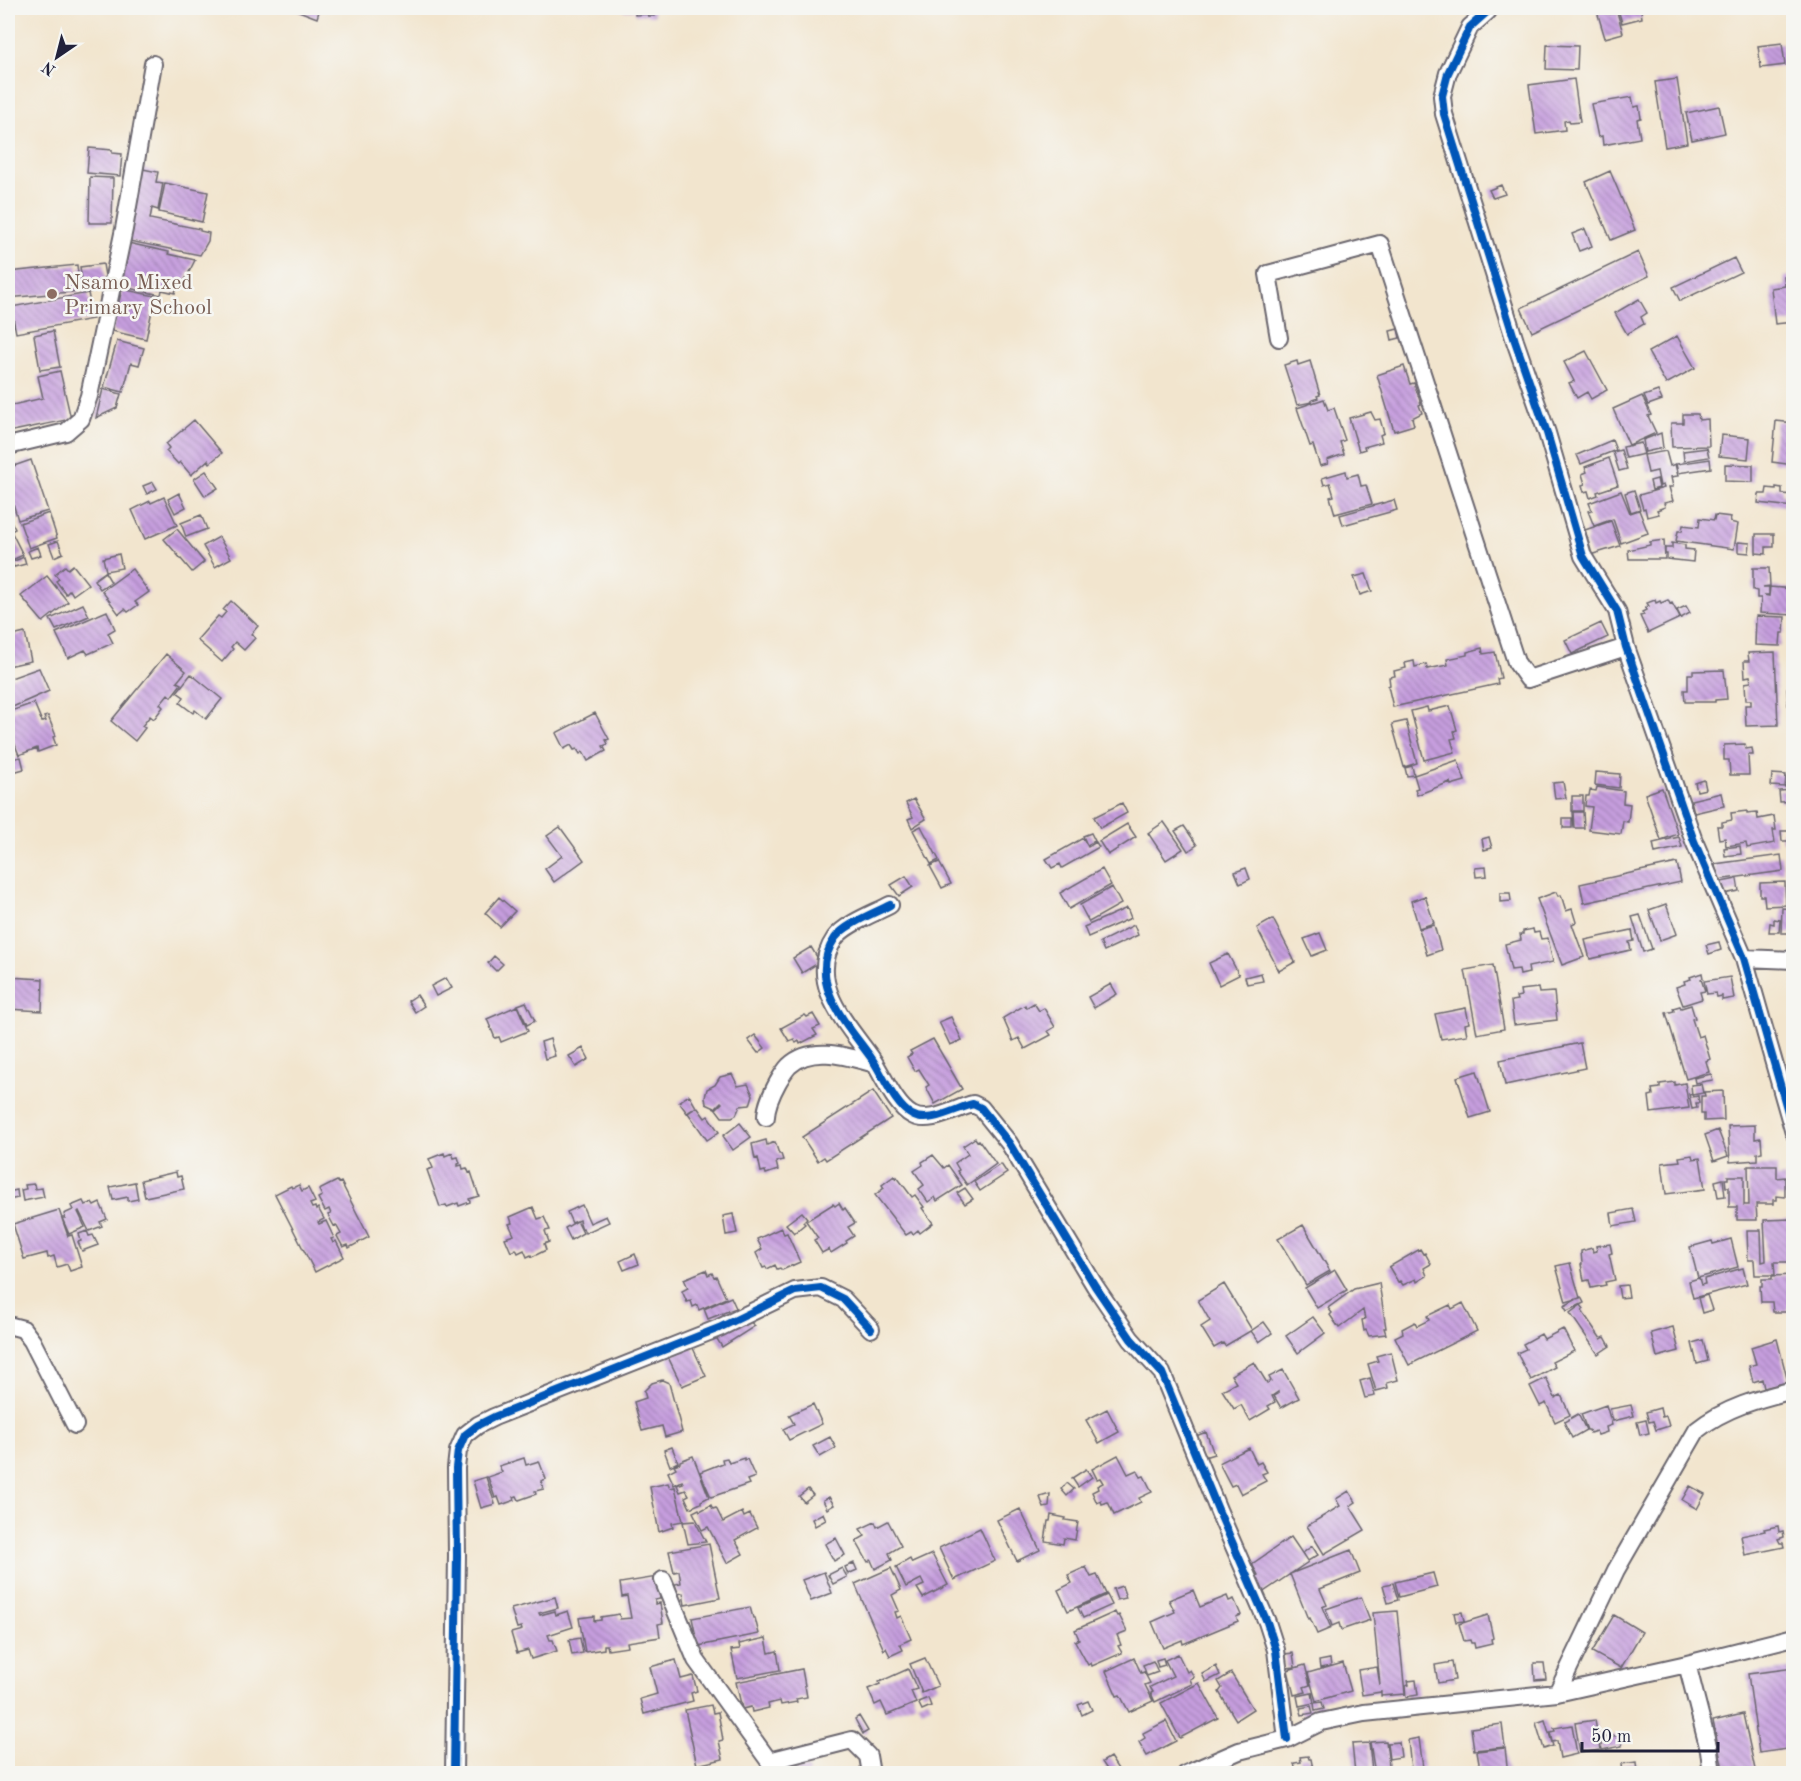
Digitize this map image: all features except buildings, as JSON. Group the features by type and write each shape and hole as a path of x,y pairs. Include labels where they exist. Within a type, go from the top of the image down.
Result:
{"street":[{"path":"1488,8 1488,11 1470,27 1448,73 1442,96 1444,114 1511,330 1547,433 1583,556 1617,611 1626,647 1694,841 1744,958 1794,1133"},
{"path":"8,446 66,432 81,418 89,396 124,229 153,64"},
{"path":"1279,338 1268,274 1380,244 1516,662 1528,679 1626,647"},
{"path":"890,905 850,926 836,937 827,957 824,975 828,993 899,1103 913,1116 933,1118 973,1104 981,1108 1009,1143 1095,1286 1131,1339 1162,1373 1267,1622 1276,1650 1287,1739"},
{"path":"1744,958 1794,960"},
{"path":"766,1117 766,1109 777,1083 789,1066 810,1054 830,1054 875,1064"},
{"path":"454,1773 458,1555 456,1468 458,1451 465,1436 478,1425 494,1417 719,1328 795,1291 821,1288 843,1299 871,1329"},
{"path":"8,1325 23,1329 32,1341 75,1425"},
{"path":"1557,1693 1616,1570 1697,1430 1710,1419 1758,1399 1794,1390"},
{"path":"663,1580 696,1659 769,1761 852,1740 868,1756 871,1773"},
{"path":"1186,1773 1239,1751 1287,1739 1321,1722 1364,1713 1557,1693 1794,1637"},
{"path":"1687,1664 1710,1750 1712,1773"}],"cycle path":[{"path":"1488,8 1488,11 1470,27 1448,73 1442,96 1444,114 1515,341 1547,433 1583,556 1617,611 1626,647 1694,841 1744,958 1794,1133"},
{"path":"890,905 853,924 835,938 827,954 825,971 827,987 833,1002 872,1059 895,1098 906,1111 919,1118 926,1118 973,1104 981,1108 1009,1143 1095,1286 1131,1339 1162,1373 1267,1622 1276,1650 1287,1739"},
{"path":"454,1774 456,1468 458,1451 465,1435 494,1417 719,1328 795,1291 821,1288 843,1299 871,1329"}],"place":[{"name":"Nsamo Mixed Primary School","path":"52,294"}]}
